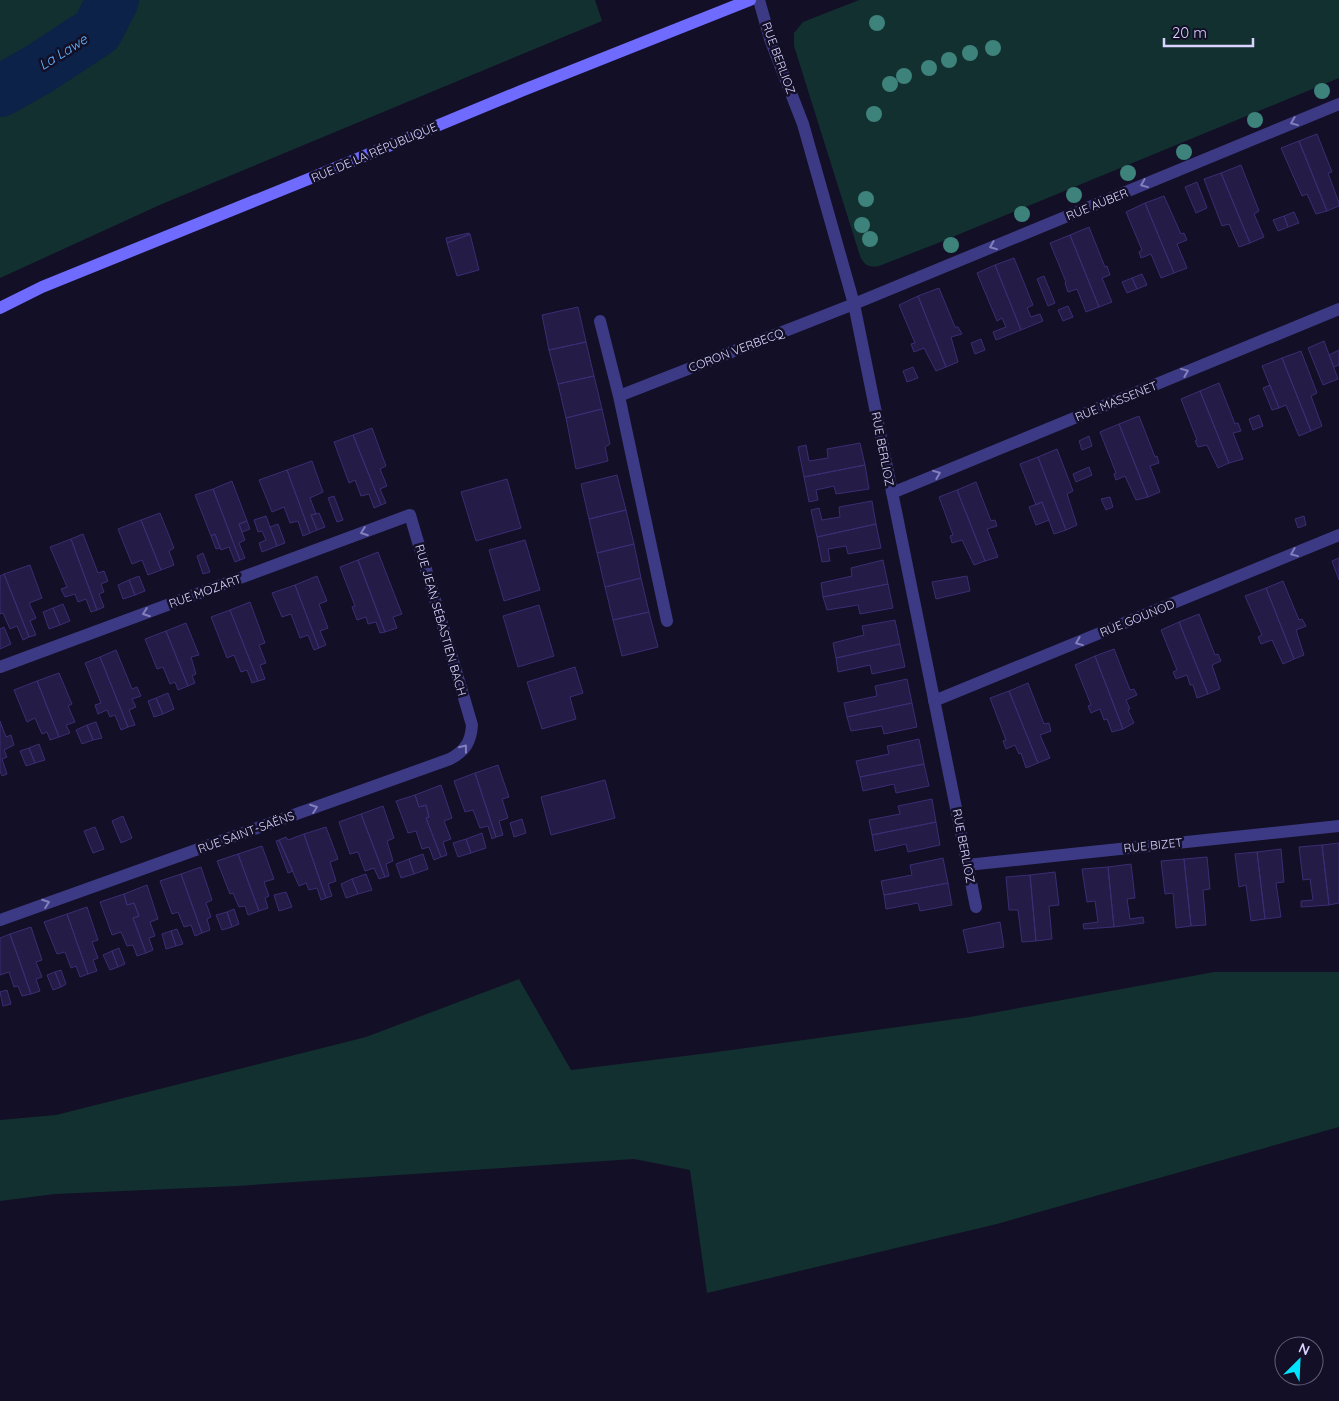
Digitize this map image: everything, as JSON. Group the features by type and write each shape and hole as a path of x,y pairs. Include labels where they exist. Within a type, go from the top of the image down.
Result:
{"main road":[{"name":"RUE DE LA RÉPUBLIQUE","path":"0,308 51,283 521,91 750,0"}],"street":[{"name":"RUE BERLIOZ","path":"759,0 770,39 803,124 854,304 976,906"},
{"name":"RUE AUBER","path":"854,304 1339,104"},
{"name":"CORON VERBECQ","path":"619,396 854,304"},
{"name":"RUE MASSENET","path":"892,493 1339,309"},
{"path":"600,321 619,396 667,621"},
{"name":"RUE MOZART","path":"0,667 410,515"},
{"name":"RUE JEAN SÉBASTIEN BACH","path":"410,515 472,725"},
{"name":"RUE GOUNOD","path":"934,701 1339,535"},
{"name":"RUE SAINT-SAËNS","path":"0,920 450,759 461,753 467,746 471,736 472,725"},
{"name":"RUE BIZET","path":"967,865 1339,826"}],"green space":[{"path":"0,0 595,0 602,21 162,204 0,278"},
{"path":"859,0 1339,0 1339,78 938,243 872,267 865,264 860,256 794,46 794,33 803,22"},
{"path":"1214,972 1339,972 1339,1127 997,1224 707,1293 690,1170 634,1159 237,1186 55,1194 0,1201 0,1120 56,1115 366,1037 519,979 571,1070 970,1017"}],"building":[{"path":"1317,134 1332,172 1328,173 1339,203 1339,206 1327,211 1299,141"},
{"path":"1299,141 1327,211 1316,214 1307,194 1302,196 1281,148"},
{"path":"1241,165 1259,211 1254,214 1264,237 1250,243 1221,173"},
{"path":"1221,173 1250,243 1239,247 1229,224 1222,226 1204,179"},
{"path":"1197,182 1207,208 1196,213 1185,187"},
{"path":"1164,196 1181,234 1184,233 1187,240 1177,244 1187,268 1174,273 1145,203"},
{"path":"1145,203 1174,273 1161,278 1151,254 1141,258 1139,252 1142,250 1126,212"},
{"path":"1294,212 1299,223 1288,227 1284,216"},
{"path":"1284,216 1288,227 1278,231 1273,220"},
{"path":"1089,227 1110,275 1102,278 1112,302 1099,307 1070,235"},
{"path":"470,234 447,243 446,238"},
{"path":"470,234 479,270 457,276 447,243"},
{"path":"1070,235 1099,307 1086,312 1077,289 1068,292 1066,282 1050,243"},
{"path":"1014,258 1033,305 1027,308 1031,317 1040,314 1043,321 1021,330 995,265"},
{"path":"995,265 1021,330 996,340 993,332 1006,327 1002,318 997,321 977,273"},
{"path":"1142,274 1147,285 1137,289 1132,278"},
{"path":"1044,276 1055,303 1048,306 1037,279"},
{"path":"1132,278 1137,289 1127,293 1122,282"},
{"path":"939,288 955,327 958,327 962,334 951,337 958,362 946,367 918,296"},
{"path":"918,296 946,367 936,371 924,348 914,352 911,344 915,343 899,305"},
{"path":"1068,306 1073,317 1063,321 1058,310"},
{"path":"578,307 586,342 549,350 542,315"},
{"path":"981,339 985,350 975,354 971,343"},
{"path":"1324,341 1338,379 1323,385 1308,348"},
{"path":"586,342 594,376 558,384 549,350"},
{"path":"1339,350 1339,365 1334,367 1329,355"},
{"path":"1301,351 1317,393 1311,396 1322,426 1311,431 1282,358"},
{"path":"1282,358 1311,431 1299,436 1286,405 1279,408 1262,366"},
{"path":"913,367 918,378 907,382 903,371"},
{"path":"594,376 602,409 566,418 558,384"},
{"path":"1219,383 1235,424 1238,423 1241,431 1233,433 1243,459 1229,463 1200,391"},
{"path":"1270,385 1279,408 1272,410 1263,388"},
{"path":"1200,391 1229,463 1218,468 1207,445 1198,447 1181,399"},
{"path":"602,409 610,444 605,447 608,461 576,469 566,418"},
{"path":"1259,415 1263,426 1253,430 1249,419"},
{"path":"1139,416 1159,463 1150,466 1160,492 1148,497 1119,424"},
{"path":"1119,424 1148,497 1136,500 1125,476 1116,480 1114,474 1116,473 1100,432"},
{"path":"372,428 386,466 380,469 387,486 380,489 386,503 381,505 353,435"},
{"path":"353,435 381,505 374,508 369,494 361,496 355,480 349,483 334,442"},
{"path":"1089,436 1092,446 1082,450 1079,441"},
{"path":"860,443 865,465 804,477 798,447 806,445 809,461 828,458 827,449"},
{"path":"1057,449 1073,491 1067,494 1077,525 1066,530 1038,457"},
{"path":"1038,457 1066,530 1054,534 1042,502 1036,505 1020,464"},
{"path":"312,461 323,492 310,498 316,514 311,515 317,530 310,533 287,470"},
{"path":"865,465 869,489 836,494 834,486 816,490 818,500 809,502 804,477"},
{"path":"1089,467 1092,475 1076,482 1073,474"},
{"path":"287,470 310,533 303,536 298,521 290,523 284,507 272,512 259,480"},
{"path":"617,475 626,510 589,519 581,484"},
{"path":"507,479 521,528 476,541 461,492"},
{"path":"232,481 247,521 239,524 245,540 239,543 245,558 240,560 213,489"},
{"path":"976,482 991,521 995,520 997,526 987,529 998,557 985,561 957,490"},
{"path":"213,489 240,560 235,562 229,547 221,550 215,534 211,536 195,495"},
{"path":"957,490 985,561 974,565 962,540 952,543 950,536 953,535 939,497"},
{"path":"334,496 343,520 337,522 328,498"},
{"path":"1110,497 1113,507 1106,510 1101,499"},
{"path":"872,501 876,524 817,537 811,510 819,508 822,520 840,517 839,507"},
{"path":"1042,502 1049,520 1036,525 1029,507"},
{"path":"626,510 634,544 597,553 589,519"},
{"path":"160,513 174,548 169,551 174,565 161,570 141,520"},
{"path":"319,513 325,527 317,530 311,515"},
{"path":"266,516 277,546 262,552 259,543 266,540 262,531 258,532 254,520"},
{"path":"1304,516 1306,525 1298,528 1295,519"},
{"path":"141,520 161,570 148,575 142,560 132,564 118,529"},
{"path":"247,521 250,529 242,532 239,524"},
{"path":"278,524 285,543 277,546 270,527"},
{"path":"876,524 881,548 848,554 846,546 828,549 830,561 822,562 817,537"},
{"path":"83,534 98,573 104,571 108,581 101,584 104,592 99,594 104,607 97,610 71,539"},
{"path":"215,534 220,548 216,549 211,536"},
{"path":"71,539 97,610 91,612 86,599 78,602 75,594 65,597 61,589 67,587 50,547"},
{"path":"525,540 540,590 504,601 489,550"},
{"path":"634,544 641,578 605,587 597,553"},
{"path":"378,552 402,614 393,617 397,628 385,632 358,560"},
{"path":"203,553 210,572 203,574 197,556"},
{"path":"1339,558 1339,580 1332,561"},
{"path":"358,560 385,632 380,633 376,622 368,624 366,617 357,620 352,607 355,606 340,567"},
{"path":"883,560 888,584 823,597 821,583 852,576 851,568"},
{"path":"30,565 42,598 29,603 36,618 30,621 36,635 29,637 4,574"},
{"path":"4,574 29,637 23,640 17,626 10,629 3,613 0,614 0,576"},
{"path":"139,576 145,591 135,595 129,580"},
{"path":"317,576 327,601 319,604 328,628 320,631 326,645 319,648 295,585"},
{"path":"967,576 970,591 936,599 932,582"},
{"path":"641,578 649,612 613,620 605,587"},
{"path":"129,580 135,595 123,599 118,585"},
{"path":"1283,581 1299,620 1302,619 1306,626 1296,630 1304,655 1294,659 1266,588"},
{"path":"888,584 893,608 860,614 858,605 827,610 823,597"},
{"path":"295,585 319,648 314,650 308,635 300,638 291,614 282,617 272,593"},
{"path":"1266,588 1294,659 1283,664 1272,640 1261,644 1258,637 1262,635 1245,596"},
{"path":"250,602 265,643 259,645 266,663 260,665 265,679 258,681 230,610"},
{"path":"63,604 70,621 60,625 53,608"},
{"path":"539,605 554,656 518,667 503,616"},
{"path":"53,608 60,625 49,629 43,612"},
{"path":"230,610 258,681 252,683 247,670 241,672 234,655 227,658 211,617"},
{"path":"649,612 658,647 622,656 613,620"},
{"path":"1199,614 1215,655 1218,654 1221,661 1212,665 1220,689 1208,694 1179,622"},
{"path":"895,620 900,644 836,658 833,643 864,635 862,626"},
{"path":"1179,622 1208,694 1197,698 1193,685 1190,685 1187,675 1176,679 1173,672 1177,670 1161,630"},
{"path":"186,623 199,655 191,657 196,674 192,676 195,683 188,686 166,631"},
{"path":"4,627 11,644 0,649 0,629"},
{"path":"166,631 188,686 178,690 175,682 170,684 163,667 157,669 145,639"},
{"path":"900,644 905,667 872,674 870,665 838,672 836,658"},
{"path":"1114,649 1130,690 1134,689 1137,695 1126,700 1134,723 1123,729 1095,656"},
{"path":"116,650 132,689 137,687 141,696 132,699 136,707 129,710 135,725 128,727 100,657"},
{"path":"1095,656 1123,729 1112,732 1107,719 1104,720 1100,709 1091,713 1088,706 1091,705 1075,665"},
{"path":"100,657 128,727 121,730 115,715 110,717 107,710 98,714 95,705 101,703 85,663"},
{"path":"575,667 583,693 570,697 576,719 542,729 527,682"},
{"path":"59,673 72,704 68,706 75,722 66,725 70,733 59,737 37,681"},
{"path":"907,679 912,703 847,717 844,703 877,696 875,686"},
{"path":"37,681 59,737 50,740 47,732 42,734 35,718 27,722 14,690"},
{"path":"1028,683 1044,724 1049,723 1051,731 1040,735 1050,758 1038,763 1009,691"},
{"path":"1009,691 1038,763 1026,768 1021,753 1019,754 1015,745 1006,749 1003,741 1006,740 990,698"},
{"path":"168,693 174,709 163,714 156,698"},
{"path":"156,698 163,714 154,717 148,701"},
{"path":"912,703 917,727 884,734 882,726 851,731 847,717"},
{"path":"0,721 6,737 11,735 14,745 4,750 7,757 2,759 7,774 2,776 0,771"},
{"path":"96,722 102,738 93,740 87,725"},
{"path":"87,725 93,740 82,744 76,730"},
{"path":"919,739 924,764 860,777 856,761 889,754 887,746"},
{"path":"39,744 45,760 35,763 29,748"},
{"path":"29,748 35,763 26,766 20,751"},
{"path":"924,764 929,786 896,793 894,784 863,791 860,777"},
{"path":"498,765 509,797 502,799 508,818 499,821 503,835 496,837 475,773"},
{"path":"475,773 496,837 492,839 488,826 480,828 473,810 465,812 454,781"},
{"path":"605,780 615,818 551,835 541,797"},
{"path":"441,785 452,818 444,821 451,839 443,842 447,855 441,857 426,818 429,817 426,805 419,807 415,795"},
{"path":"415,795 419,807 426,805 429,817 426,818 441,857 434,860 429,847 422,849 416,831 408,833 396,801"},
{"path":"932,799 936,822 872,835 869,820 900,814 898,806"},
{"path":"383,806 394,838 387,841 393,861 386,864 389,876 385,877 361,814"},
{"path":"361,814 385,877 379,879 374,868 365,871 358,852 350,854 339,822"},
{"path":"123,816 132,838 121,843 112,821"},
{"path":"522,819 526,833 514,837 510,823"},
{"path":"936,822 940,845 908,852 906,844 875,851 872,835"},
{"path":"95,827 104,849 93,853 84,831"},
{"path":"326,827 338,859 330,862 336,881 328,884 332,896 326,898 304,834"},
{"path":"482,833 486,848 471,853 466,839"},
{"path":"304,834 326,898 321,900 317,888 309,890 306,883 299,886 279,840 286,837 288,840"},
{"path":"466,839 471,853 458,857 453,843"},
{"path":"279,840 293,871 288,873 276,841"},
{"path":"1339,843 1339,903 1329,905 1322,845"},
{"path":"1322,845 1329,905 1301,907 1301,901 1313,900 1310,879 1303,880 1299,847"},
{"path":"262,846 274,879 264,882 269,896 265,898 268,908 259,911 238,854"},
{"path":"1281,849 1284,882 1276,883 1281,917 1265,919 1257,852"},
{"path":"1257,852 1265,919 1251,921 1246,885 1239,887 1235,854"},
{"path":"238,854 259,911 248,915 245,906 239,907 233,893 230,894 217,861"},
{"path":"423,854 428,869 414,874 409,859"},
{"path":"1207,857 1210,889 1203,890 1206,925 1191,926 1184,859"},
{"path":"943,858 948,883 884,895 881,881 912,875 910,865"},
{"path":"409,859 414,874 401,878 396,864"},
{"path":"1184,859 1191,926 1176,928 1173,893 1165,894 1161,861"},
{"path":"1131,864 1135,898 1127,899 1130,919 1143,917 1144,923 1114,927 1108,867"},
{"path":"201,867 212,900 206,903 211,917 207,919 210,930 202,933 181,874"},
{"path":"1108,867 1114,927 1084,929 1083,924 1098,922 1095,901 1087,902 1082,869"},
{"path":"1055,872 1059,905 1049,906 1052,939 1036,941 1030,875"},
{"path":"181,874 202,933 195,936 191,925 184,927 178,912 172,914 160,881"},
{"path":"366,874 372,890 358,894 352,879"},
{"path":"1030,875 1036,941 1022,942 1018,910 1009,910 1006,877"},
{"path":"352,879 358,894 346,898 341,884"},
{"path":"948,883 952,905 920,911 918,903 886,909 884,895"},
{"path":"147,885 158,919 150,922 155,936 149,938 153,950 146,953 133,918 139,916 134,903 127,905 124,894"},
{"path":"286,892 292,907 279,911 274,895"},
{"path":"124,894 127,905 134,903 139,916 133,918 146,953 137,956 133,945 127,946 121,932 112,935 100,902"},
{"path":"87,907 98,940 92,942 98,958 93,960 97,971 88,974 67,914"},
{"path":"234,909 239,924 232,927 227,912"},
{"path":"227,912 232,927 222,930 216,915"},
{"path":"67,914 88,974 80,977 76,966 71,968 65,952 57,954 44,922"},
{"path":"1000,922 1004,947 968,953 963,930"},
{"path":"31,927 42,960 36,962 42,977 36,979 40,991 31,994 10,934"},
{"path":"177,929 183,944 176,946 171,931"},
{"path":"171,931 176,946 166,949 162,934"},
{"path":"10,934 31,994 22,996 18,986 14,987 9,972 0,975 0,938"},
{"path":"119,948 125,964 118,967 112,951"},
{"path":"112,951 118,967 110,970 103,955"},
{"path":"61,970 66,984 61,987 55,972"},
{"path":"55,972 61,987 53,990 47,975"},
{"path":"7,990 11,1004 3,1006 0,992"}],"waterway":[{"name":"La Lawe","path":"0,91 39,69 97,31 113,0"}]}
